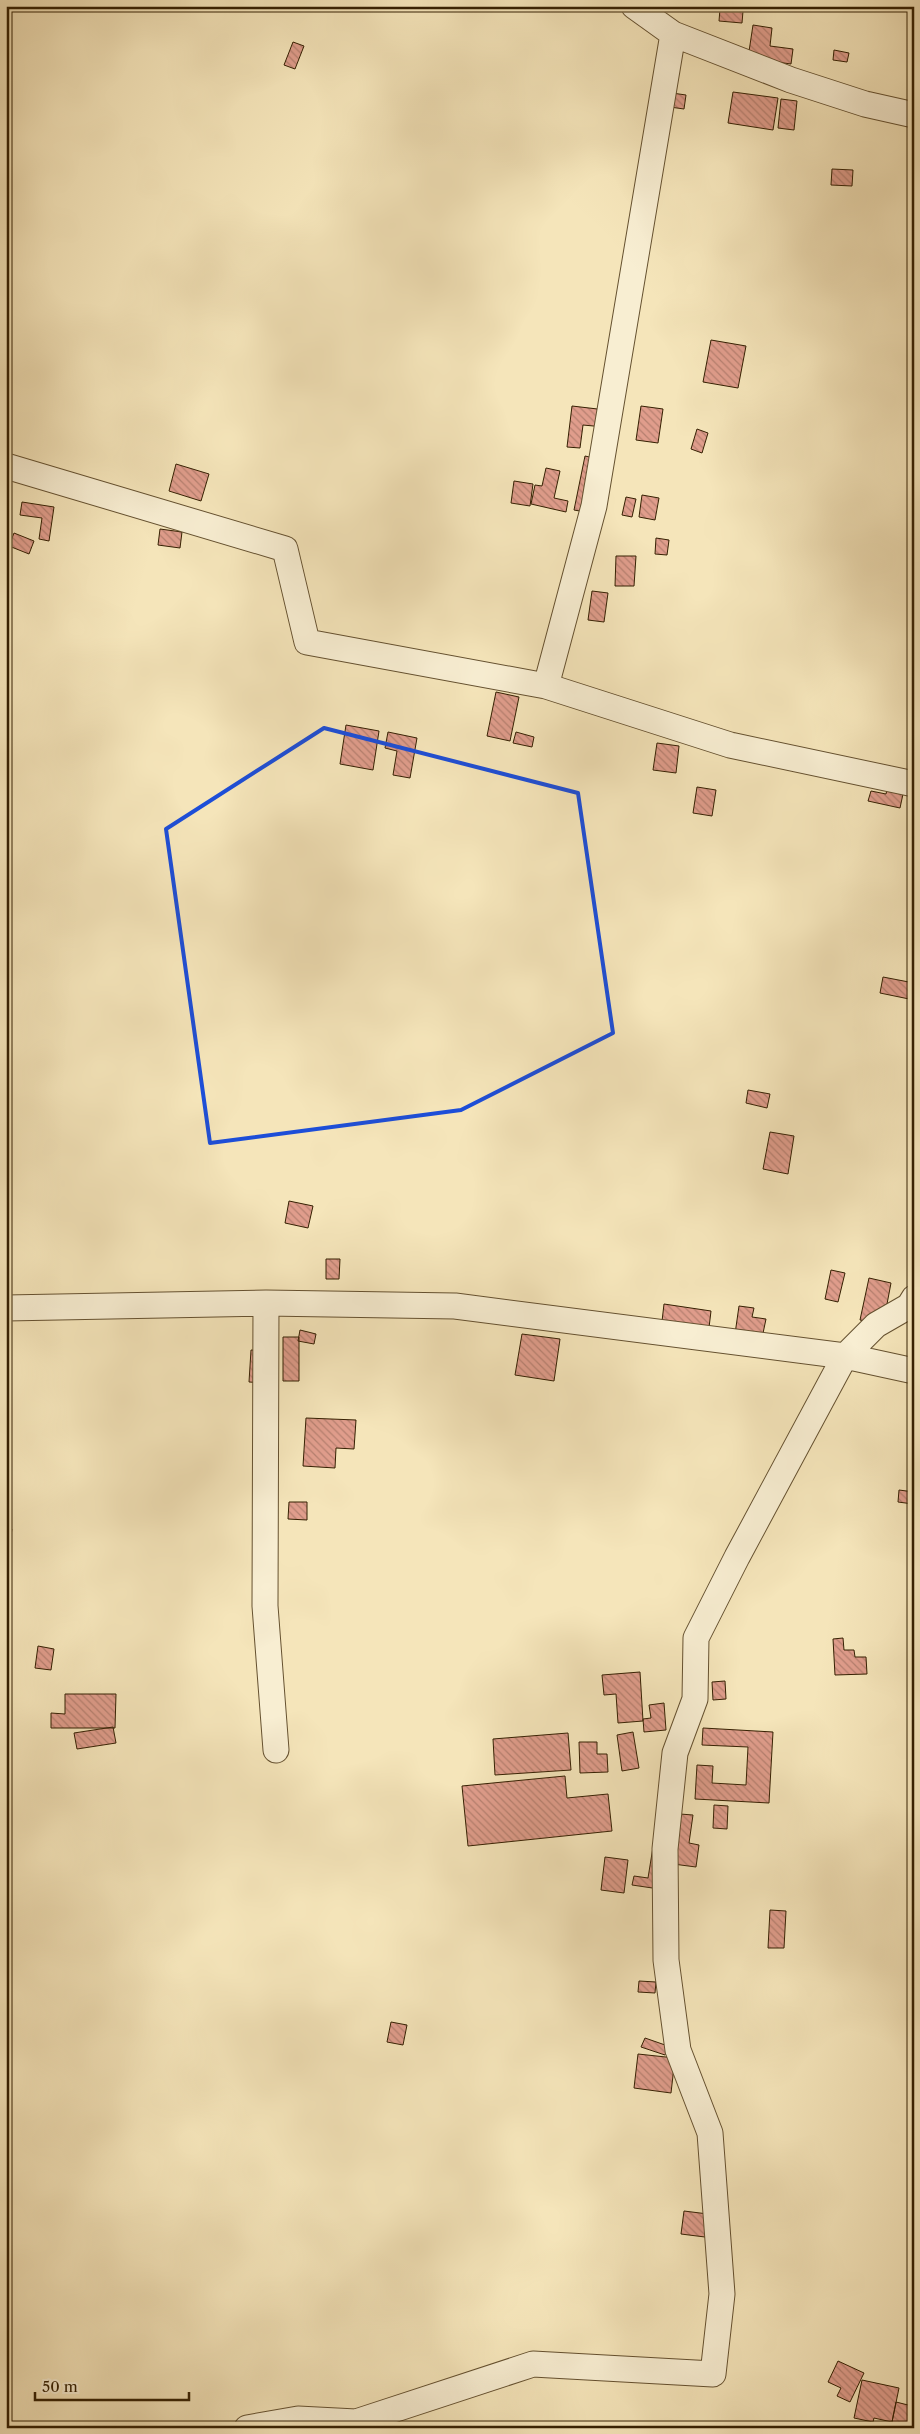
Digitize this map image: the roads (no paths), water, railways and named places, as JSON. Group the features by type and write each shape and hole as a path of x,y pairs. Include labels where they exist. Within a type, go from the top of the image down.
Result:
{"street":[{"path":"634,6 672,34 791,80 865,104 914,115"},
{"path":"546,686 594,506 672,34"},
{"path":"6,466 285,550 307,642 546,686 730,745 914,784"},
{"path":"247,2428 298,2419 357,2425 533,2364 713,2374 722,2294 710,2133 678,2050 666,1960 666,1849 675,1753 696,1698 696,1638 737,1557 845,1356 876,1325 910,1306 914,1298"},
{"path":"266,1303 265,1606 276,1750"},
{"path":"6,1308 266,1303 455,1306 845,1356 914,1371"}]}
